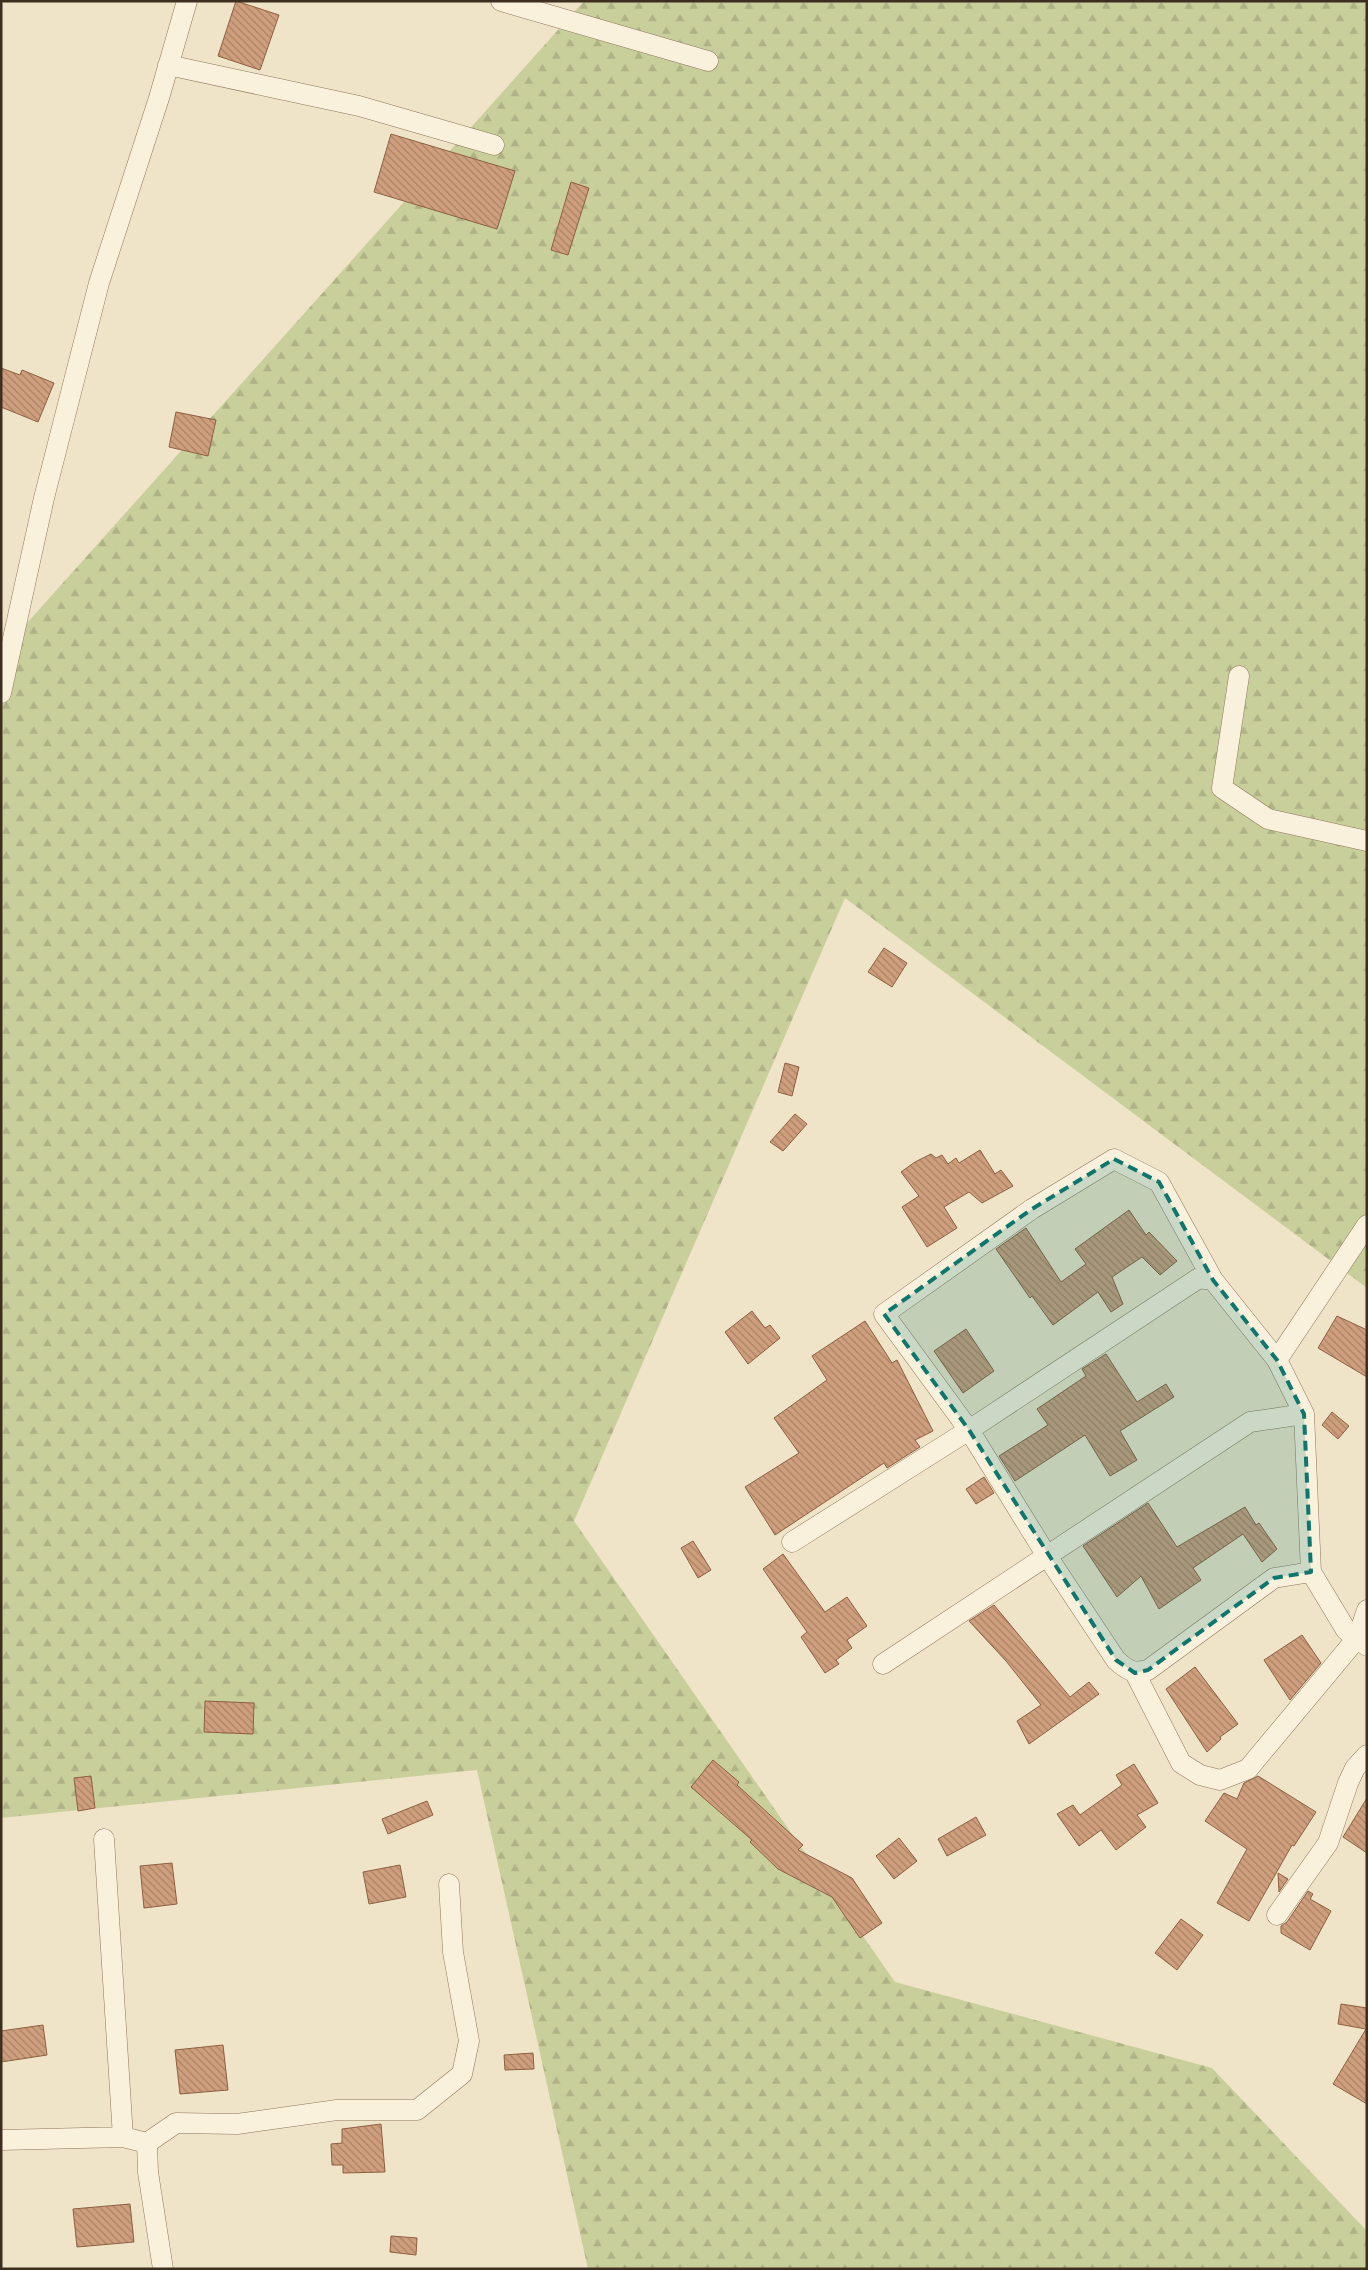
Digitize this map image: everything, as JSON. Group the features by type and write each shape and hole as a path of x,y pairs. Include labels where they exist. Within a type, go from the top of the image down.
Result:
{"street":[{"path":"1,693 44,498 99,283 187,1"},
{"path":"501,1 708,62"},
{"path":"168,65 359,106 494,145"},
{"path":"1239,676 1222,788 1268,819 1367,841"},
{"path":"1311,1572 1274,1578 1148,1670 1135,1673 1126,1669 1116,1660 1047,1556 969,1430 884,1314 1032,1208 1114,1159 1159,1182 1213,1280 1277,1360 1304,1414 1311,1572 1335,1616 1346,1630 1362,1641"},
{"path":"1277,1360 1367,1225"},
{"path":"792,1542 969,1430 1200,1278 1213,1280"},
{"path":"883,1664 1250,1422 1304,1414"},
{"path":"1135,1673 1181,1763 1200,1775 1220,1780 1248,1769 1362,1641 1367,1610"},
{"path":"1277,1915 1328,1843 1348,1783 1355,1768 1367,1755"},
{"path":"104,1839 124,2137"},
{"path":"1,2140 124,2137 147,2143 176,2123 237,2124 337,2110 417,2110 462,2074 469,2042 452,1952 449,1884"},
{"path":"147,2143 148,2172 163,2269"}],"highlighted area":[{"path":"1114,1159 1159,1182 1213,1280 1277,1360 1304,1414 1311,1572 1274,1578 1148,1670 1135,1673 1116,1660 969,1430 884,1314 1032,1209"}],"green space":[{"path":"584,1 1367,1 1367,1288 845,898 574,1521 895,1982 1212,2068 1367,2231 1367,2269 588,2269 477,1770 1,1818 1,652"}],"building":[{"path":"236,1 279,15 260,70 218,56"},
{"path":"391,134 515,171 497,229 374,192"},
{"path":"571,182 589,188 568,255 551,250"},
{"path":"1,368 20,375 22,370 54,383 38,422 1,407"},
{"path":"176,412 216,420 208,456 169,447"},
{"path":"884,948 907,963 892,987 868,972"},
{"path":"785,1063 799,1067 792,1096 778,1092"},
{"path":"795,1114 807,1124 783,1151 770,1142"},
{"path":"980,1150 995,1174 1001,1170 1013,1186 982,1203 969,1192 944,1207 957,1228 927,1247 902,1207 919,1196 901,1172 931,1154 936,1158 942,1155 948,1164 956,1158 959,1163"},
{"path":"1129,1210 1146,1235 1149,1232 1177,1261 1160,1275 1142,1257 1112,1277 1123,1304 1111,1312 1098,1292 1053,1325 1032,1296 1030,1298 996,1249 1026,1228 1061,1282 1086,1264 1075,1249"},
{"path":"752,1311 765,1328 770,1325 780,1338 748,1364 725,1332"},
{"path":"1337,1316 1367,1330 1367,1377 1318,1348"},
{"path":"865,1321 892,1363 897,1360 933,1431 915,1440 920,1447 887,1468 884,1463 775,1535 745,1487 799,1453 774,1418 827,1380 812,1356"},
{"path":"966,1329 994,1371 963,1393 934,1351"},
{"path":"1106,1354 1137,1402 1166,1384 1174,1397 1120,1431 1137,1460 1110,1476 1085,1435 1015,1481 999,1456 1048,1425 1037,1409 1086,1376 1082,1369"},
{"path":"1332,1412 1349,1426 1338,1439 1322,1425"},
{"path":"984,1477 994,1493 976,1504 966,1489"},
{"path":"1148,1503 1177,1547 1245,1507 1256,1525 1259,1523 1277,1549 1262,1562 1243,1534 1193,1568 1201,1580 1159,1609 1141,1576 1117,1597 1083,1546"},
{"path":"693,1541 711,1570 698,1578 681,1548"},
{"path":"783,1554 825,1612 847,1597 867,1626 847,1640 852,1648 836,1660 839,1664 825,1673 801,1637 807,1632 763,1569"},
{"path":"994,1605 1070,1697 1089,1682 1099,1694 1029,1744 1017,1721 1041,1705 1006,1661 969,1621"},
{"path":"1302,1635 1321,1663 1290,1700 1264,1660"},
{"path":"1195,1667 1238,1724 1220,1737 1221,1739 1207,1752 1166,1689"},
{"path":"205,1701 254,1703 253,1734 204,1732"},
{"path":"713,1760 739,1782 737,1785 803,1845 798,1850 852,1878 882,1923 860,1938 832,1897 778,1869 750,1842 752,1840 691,1787"},
{"path":"1134,1764 1158,1803 1137,1815 1146,1827 1116,1850 1101,1830 1079,1846 1057,1814 1073,1805 1080,1815 1122,1785 1116,1775"},
{"path":"91,1776 95,1808 78,1811 74,1778"},
{"path":"1258,1776 1316,1812 1294,1846 1292,1845 1249,1921 1217,1903 1247,1849 1205,1821 1224,1793 1237,1799 1244,1783"},
{"path":"1367,1798 1367,1853 1343,1837"},
{"path":"427,1801 433,1815 388,1834 382,1819"},
{"path":"976,1817 986,1835 947,1856 938,1839"},
{"path":"899,1838 917,1861 894,1879 876,1856"},
{"path":"172,1863 177,1904 144,1908 140,1866"},
{"path":"400,1865 406,1897 369,1904 363,1872"},
{"path":"1278,1873 1288,1879 1279,1892"},
{"path":"1308,1891 1313,1894 1310,1899 1331,1911 1310,1950 1281,1933 1281,1926 1287,1922"},
{"path":"1181,1919 1203,1935 1177,1970 1155,1953"},
{"path":"1341,2004 1367,2008 1367,2104 1333,2084 1366,2029 1338,2024"},
{"path":"43,2025 47,2055 1,2062 1,2031"},
{"path":"223,2045 228,2090 180,2094 175,2050"},
{"path":"533,2053 534,2069 505,2070 504,2055"},
{"path":"381,2124 385,2172 343,2173 343,2165 332,2165 331,2144 342,2143 342,2129"},
{"path":"130,2204 134,2242 77,2247 73,2209"},
{"path":"391,2236 417,2238 416,2255 390,2252"}]}
